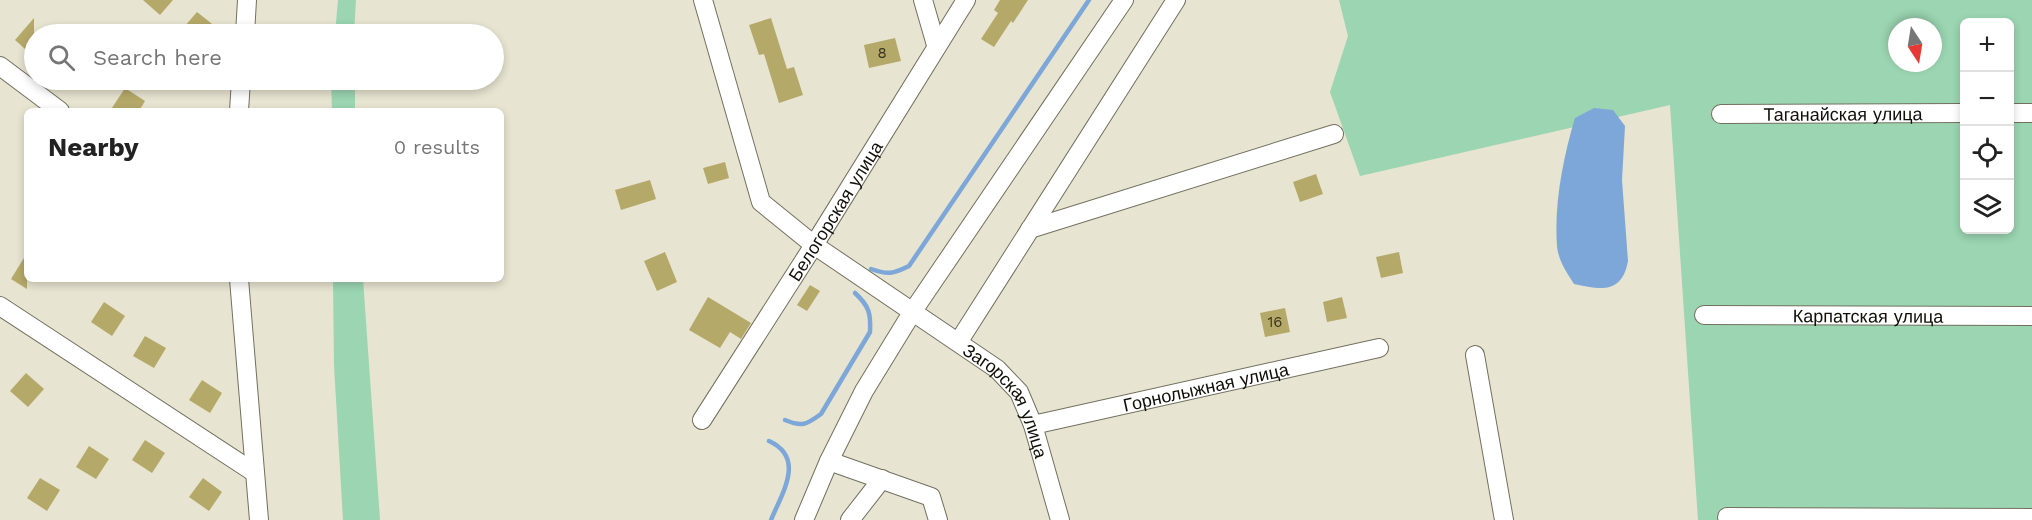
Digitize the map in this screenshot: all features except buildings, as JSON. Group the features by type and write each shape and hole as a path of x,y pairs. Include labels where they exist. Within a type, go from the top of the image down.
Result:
{"street":[{"path":"246,24 247,0"},
{"name":"Загорская улица","path":"703,0 761,202 814,245 959,341 997,369 1019,392 1033,425 1060,520"},
{"path":"923,0 936,45"},
{"name":"Белогорская улица","path":"702,420 966,0"},
{"path":"804,520 829,460 864,391 913,311 1124,0"},
{"path":"959,341 1176,0"},
{"path":"0,66 24,84"},
{"path":"32,90 56,108"},
{"path":"239,108 240,90"},
{"name":"Таганайская улица","path":"1721,114 1960,113"},
{"path":"2014,113 2032,113"},
{"path":"1030,229 1334,134"},
{"path":"239,282 259,520"},
{"path":"0,306 255,473"},
{"name":"Карпатская улица","path":"1704,315 2032,316"},
{"name":"Горнолыжная улица","path":"1033,425 1379,348"},
{"path":"1475,354 1503,520"},
{"path":"829,460 931,497 938,520"},
{"path":"850,520 882,479"},
{"path":"1727,517 2032,518"}],"green space":[{"path":"338,0 356,0 355,24 336,24"},
{"path":"1339,0 2032,0 2032,520 1698,520 1670,105 1360,176 1330,92 1348,36"},
{"path":"331,90 355,90 355,108 332,108"},
{"path":"333,282 363,282 380,520 343,520 334,365"}],"water":[{"path":"1594,108 1613,110 1625,126 1622,180 1628,261 1621,279 1609,287 1601,288 1574,284 1561,261 1556,230 1563,165 1575,118"}],"waterway":[{"path":"871,269 890,273 909,266 1089,0"},
{"path":"785,420 804,424 821,414 870,332 868,310 855,293"},
{"path":"769,441 780,448 789,466 785,488 771,520"}]}
